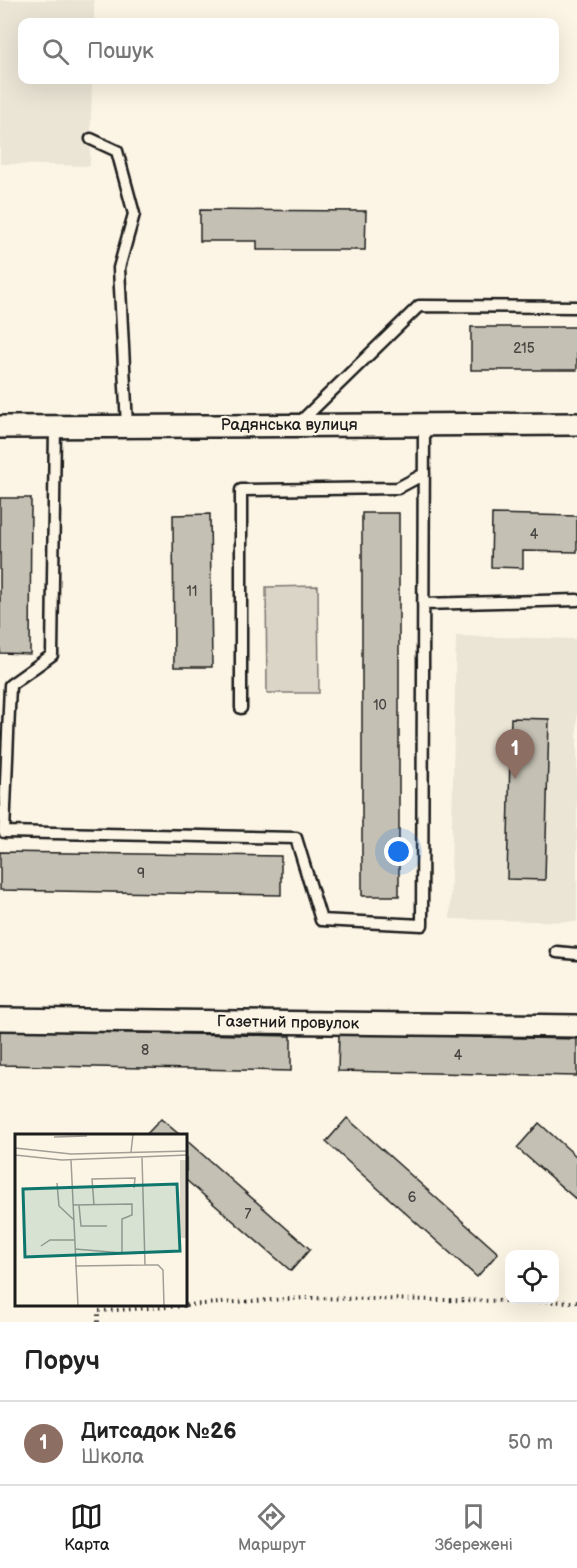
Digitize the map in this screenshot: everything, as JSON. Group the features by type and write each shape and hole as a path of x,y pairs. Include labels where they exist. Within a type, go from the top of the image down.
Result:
{"street":[{"name":"Радянська вулиця","path":"0,427 577,424"},
{"name":"Газетний провулок","path":"0,1019 577,1026"}],"lane":[{"path":"91,139 117,151 134,214 119,268 127,426"},
{"path":"296,425 419,306 577,307"},
{"path":"55,427 52,656 10,685 4,832 296,838 321,921 422,925 424,424"},
{"path":"241,708 241,490 398,488 424,474"},
{"path":"423,604 577,600"},
{"path":"557,952 577,954"}],"path":[{"path":"188,1305 305,1298 577,1302"},
{"path":"98,1322 98,1311 157,1307"}],"shaded area":[{"path":"0,0 94,0 94,18 18,18 18,84 92,84 90,166 0,164"},
{"path":"318,586 319,693 267,693 266,587"},
{"path":"456,636 577,639 577,922 450,919"}],"building":[{"path":"200,210 366,211 365,250 257,250 257,241 200,241"},
{"path":"471,327 577,327 577,370 471,370"},
{"path":"0,498 31,498 30,654 0,653"},
{"path":"362,513 399,513 399,896 362,896"},
{"path":"210,514 212,667 174,667 173,515"},
{"path":"492,514 577,516 577,552 523,551 523,568 491,567"},
{"path":"511,718 549,719 545,880 507,879"},
{"path":"0,852 281,856 281,895 0,890"},
{"path":"0,1030 291,1036 291,1071 0,1065"},
{"path":"339,1034 577,1039 577,1076 338,1071"},
{"path":"347,1118 498,1253 477,1277 326,1142"},
{"path":"161,1119 179,1134 147,1134"},
{"path":"539,1123 577,1157 577,1200 517,1148"},
{"path":"188,1142 310,1249 291,1271 188,1182"}],"place":[{"name":"Дитсадок №26","path":"515,779"}]}
